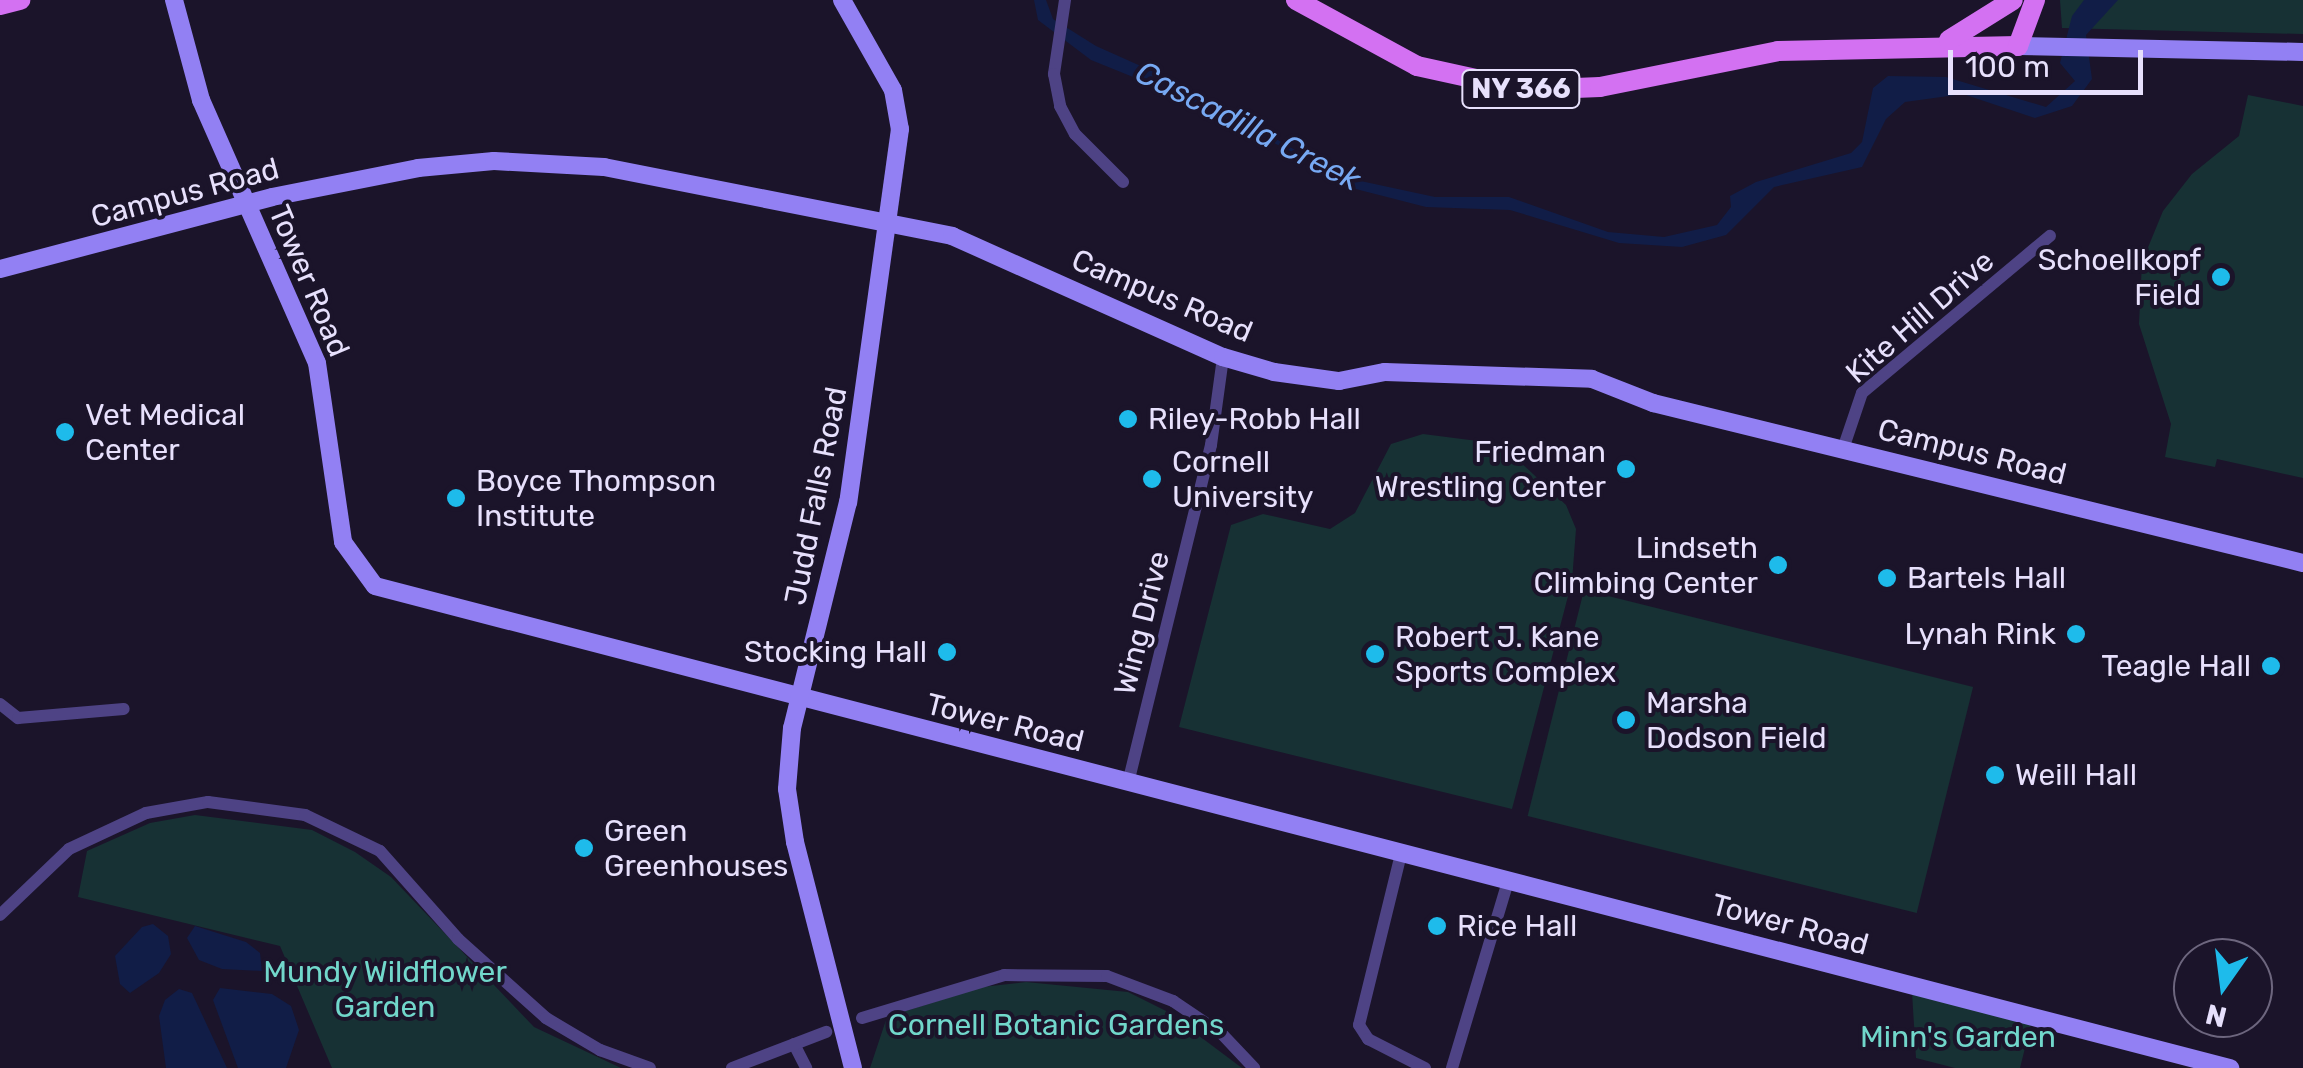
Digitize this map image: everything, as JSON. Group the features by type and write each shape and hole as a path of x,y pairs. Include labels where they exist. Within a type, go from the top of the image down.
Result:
{"main road":[{"path":"0,5 20,0"},
{"name":"NY 366","path":"1296,0 1417,66 1526,90 1600,87 1778,51 1938,44 2018,46"},
{"name":"NY 366","path":"1938,44 1980,26 2013,0"},
{"path":"2018,46 2035,0"}],"street":[{"name":"Tower Road","path":"174,0 200,100 317,363 341,534 350,560 370,583 798,699 2230,1068"},
{"name":"Judd Falls Road","path":"842,0 886,75 898,109 887,222 840,546 798,699 788,758 790,820 853,1068"},
{"path":"1064,6 1055,85 1064,116 1123,182"},
{"path":"2018,46 2303,52"},
{"name":"Campus Road","path":"0,269 418,168 532,162 632,172 887,222 994,252 1224,356 1330,380 1385,372 1587,378 1647,401 2303,562"},
{"name":"Kite Hill Drive","path":"1843,449 1862,394 2050,236"},
{"name":"Wing Drive","path":"1128,782 1211,445 1224,356"},
{"path":"0,704 18,718 124,709"},
{"path":"0,916 69,849 119,821 208,802 269,807 318,819 380,852 458,938 546,1018 600,1050 650,1068"},
{"path":"1401,854 1360,1018 1364,1035 1426,1068"},
{"path":"1452,1068 1508,881"},
{"path":"862,1018 1004,975 1107,976 1174,1001 1222,1034 1254,1068"},
{"path":"732,1068 826,1032"},
{"path":"794,1044 806,1068"}],"green space":[{"path":"2060,0 2303,0 2303,34 2062,28"},
{"name":"Schoellkopf Field","path":"2248,95 2303,106 2303,478 2217,459 2215,467 2165,457 2171,424 2139,324 2142,262 2163,211 2192,174 2239,136"},
{"name":"Robert J. Kane Sports Complex","path":"1423,434 1501,444 1566,505 1576,529 1572,581 1512,809 1179,727 1231,525 1263,514 1330,529 1355,513 1391,444"},
{"path":"1584,590 1973,687 1917,913 1528,816"},
{"name":"Mundy Wildflower Garden","path":"195,815 312,830 355,852 391,877 534,1027 621,1068 332,1068 280,946 78,897 87,851 150,823"},
{"name":"Cornell Botanic Gardens","path":"1026,982 1128,992 1166,1011 1242,1068 870,1068 887,1017 982,987"},
{"name":"Minn's Garden","path":"1912,992 2031,1024 2020,1068 1955,1068 1916,1058"}],"water":[{"name":"Cascadilla Creek","path":"1034,0 1046,0 1053,19 1096,46 1181,84 1342,177 1435,197 1509,197 1608,232 1664,237 1717,225 1731,207 1730,196 1756,182 1851,153 1862,142 1873,88 1888,76 1946,77 2046,107 2075,81 2060,63 2072,16 2084,0 2118,0 2086,35 2092,79 2072,106 2035,118 1963,94 1905,102 1886,119 1862,167 1774,187 1726,235 1682,247 1619,243 1510,210 1426,207 1344,186 1308,160 1180,96 1091,60 1038,20"},
{"path":"153,924 168,936 171,954 159,973 130,993 120,984 115,956 142,927"},
{"path":"195,926 246,942 260,953 262,971 222,969 199,960 187,938"},
{"path":"220,988 272,994 291,1006 299,1030 286,1068 238,1068 213,1000"},
{"path":"179,989 192,993 227,1068 166,1068 159,1016 165,1000"}],"place":[{"name":"Schoellkopf Field","path":"2221,277"},
{"name":"Riley-Robb Hall","path":"1128,419"},
{"name":"Vet Medical Center","path":"65,432"},
{"name":"Friedman Wrestling Center","path":"1626,469"},
{"name":"Cornell University","path":"1152,479"},
{"name":"Boyce Thompson Institute","path":"456,498"},
{"name":"Lindseth Climbing Center","path":"1778,565"},
{"name":"Bartels Hall","path":"1887,578"},
{"name":"Lynah Rink","path":"2076,634"},
{"name":"Stocking Hall","path":"947,652"},
{"name":"Robert J. Kane Sports Complex","path":"1375,654"},
{"name":"Teagle Hall","path":"2271,666"},
{"name":"Marsha Dodson Field","path":"1626,720"},
{"name":"Weill Hall","path":"1995,775"},
{"name":"Green Greenhouses","path":"584,848"},
{"name":"Rice Hall","path":"1437,926"}]}
